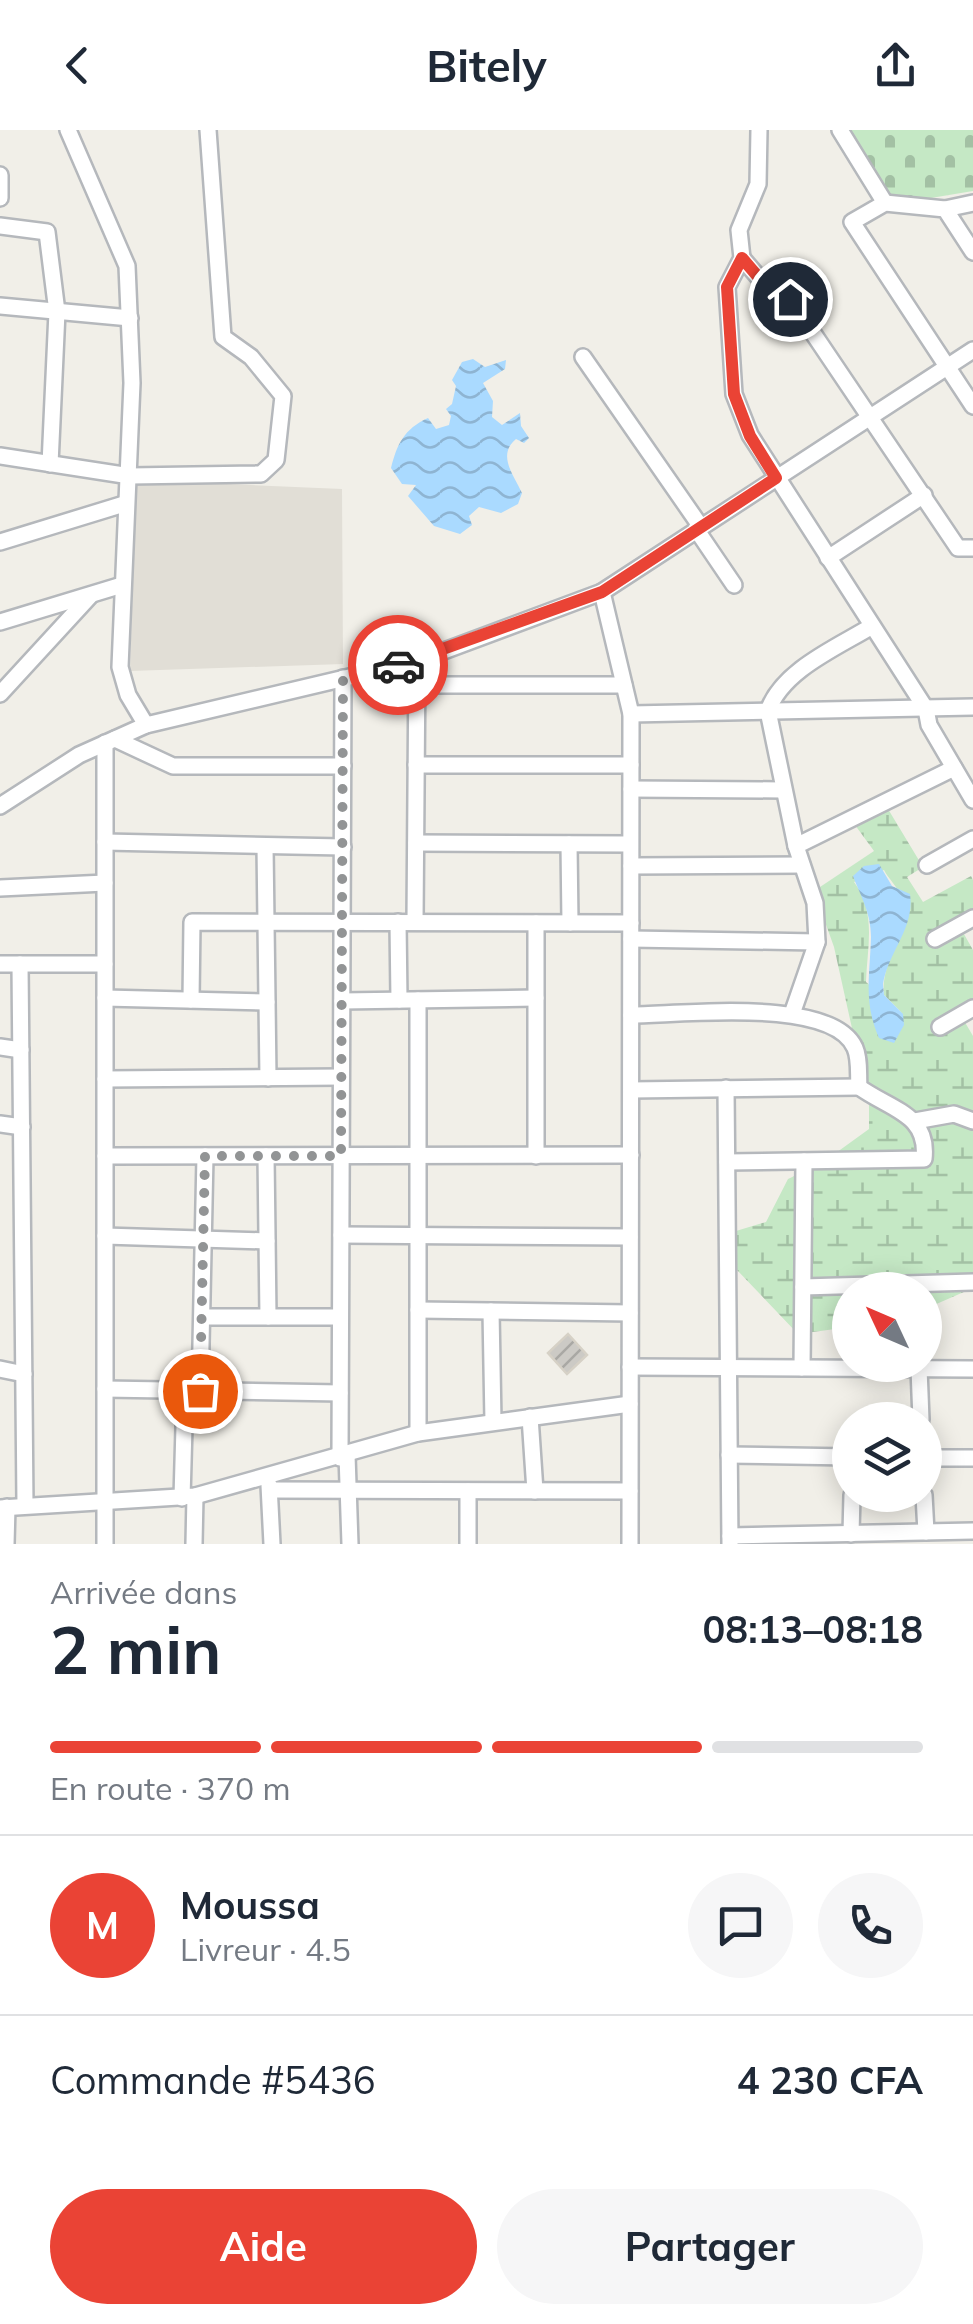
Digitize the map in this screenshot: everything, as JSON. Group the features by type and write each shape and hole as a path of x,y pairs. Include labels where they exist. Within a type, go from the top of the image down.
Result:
{"street":[{"path":"68,130 127,266 130,476 124,504 120,667 128,694 146,726"},
{"path":"1,457 130,476 261,474 276,460 283,396 251,357 223,337 208,130"},
{"path":"758,130 758,184 740,230 742,258 727,287 734,394 750,436 926,709 929,725 973,800"},
{"path":"840,130 886,203"},
{"path":"0,175 0,198"},
{"path":"973,203 945,209 886,203 852,222 973,406"},
{"path":"945,209 973,252"},
{"path":"0,226 48,232 57,312 50,464"},
{"path":"742,258 760,279 790,299 958,548 973,548"},
{"path":"0,306 130,318"},
{"path":"0,806 79,755 146,726 417,660 602,592 973,350"},
{"path":"583,357 734,584"},
{"path":"828,558 924,496"},
{"path":"0,542 124,504"},
{"path":"0,622 122,585"},
{"path":"602,592 631,714 630,1544"},
{"path":"0,694 91,595"},
{"path":"792,1014 818,942 815,903 782,790 768,710 781,688 804,668 872,626"},
{"path":"416,922 417,660"},
{"path":"343,678 340,1393 344,1456 352,1490 350,1544"},
{"path":"416,686 624,685"},
{"path":"631,714 973,708"},
{"path":"110,741 174,766 343,766"},
{"path":"105,1544 105,842 110,741"},
{"path":"416,765 631,765"},
{"path":"796,846 954,768"},
{"path":"631,789 782,790"},
{"path":"927,865 973,840"},
{"path":"105,842 342,847"},
{"path":"416,843 630,844"},
{"path":"569,844 570,923"},
{"path":"265,846 268,1078"},
{"path":"631,866 802,865"},
{"path":"0,888 105,883"},
{"path":"935,939 973,918"},
{"path":"191,1000 192,922 570,923 631,931 818,942"},
{"path":"398,922 399,1000"},
{"path":"536,923 536,1156"},
{"path":"0,964 105,964"},
{"path":"20,964 25,1505"},
{"path":"105,998 267,1002"},
{"path":"342,1001 536,998"},
{"path":"418,1000 418,1432"},
{"path":"940,1026 973,1008"},
{"path":"631,1015 792,1014 828,1021 847,1037 858,1060 859,1086"},
{"path":"0,1047 21,1050"},
{"path":"105,1079 341,1077"},
{"path":"631,1090 859,1086 924,1130 924,1159 727,1162"},
{"path":"726,1088 730,1540 832,1539 851,1534 905,1538 926,1532 963,1535"},
{"path":"915,1122 954,1114 973,1121"},
{"path":"0,1124 22,1126"},
{"path":"105,1156 630,1155"},
{"path":"194,1544 188,1497 193,1391 202,1317 205,1156"},
{"path":"266,1156 268,1317"},
{"path":"802,1368 804,1160"},
{"path":"340,1235 630,1237"},
{"path":"105,1236 267,1241"},
{"path":"803,1286 973,1282"},
{"path":"418,1310 630,1314"},
{"path":"491,1311 492,1422"},
{"path":"202,1317 340,1317"},
{"path":"630,1367 832,1368"},
{"path":"942,1368 973,1369"},
{"path":"0,1369 24,1374"},
{"path":"105,1389 340,1393"},
{"path":"6,1544 4,1508 188,1497 269,1484 418,1432 630,1404"},
{"path":"530,1416 536,1491"},
{"path":"729,1455 832,1457"},
{"path":"942,1458 973,1458"},
{"path":"269,1484 352,1490 630,1491"},
{"path":"269,1484 272,1544"},
{"path":"468,1491 468,1544"},
{"path":"851,1534 852,1512"},
{"path":"925,1512 926,1532"}],"shaded area":[{"path":"136,480 342,489 343,664 130,671"}],"green space":[{"path":"849,130 973,130 973,191 895,204"},
{"path":"888,809 923,867 907,877 923,902 971,876 973,880 973,911 956,920 973,950 973,1013 963,1019 973,1036 973,1113 965,1116 973,1126 973,1288 942,1302 942,1272 832,1272 832,1329 798,1334 737,1270 736,1231 766,1222 788,1179 822,1163 869,1129 869,1105 834,947 814,891 874,851 855,825","holes":["884,870 899,893 901,922 886,971 884,995 903,1014 866,982 868,918 854,882"]}],"water":[{"path":"473,359 485,367 506,360 505,369 483,383 493,401 492,417 502,425 520,413 521,426 529,438 524,443 516,439 507,458 522,493 518,504 501,513 479,507 469,516 472,525 460,534 434,526 408,496 416,485 402,484 391,468 399,445 413,427 428,418 436,429 449,425 451,416 446,409 452,404 456,386 452,380 462,362"},
{"path":"879,864 892,886 910,894 909,918 883,984 884,995 903,1014 904,1025 894,1043 879,1038 874,1025 869,988 871,928 853,876 864,866"}],"building":[{"path":"568,1334 587,1355 567,1374 548,1353"}],"way so far":[{"path":"200,1391 205,1156 341,1156 343,678 398,665"}],"route":[{"path":"398,665 602,592 776,478 750,436 734,394 727,287 742,258 760,279 790,299"}]}
